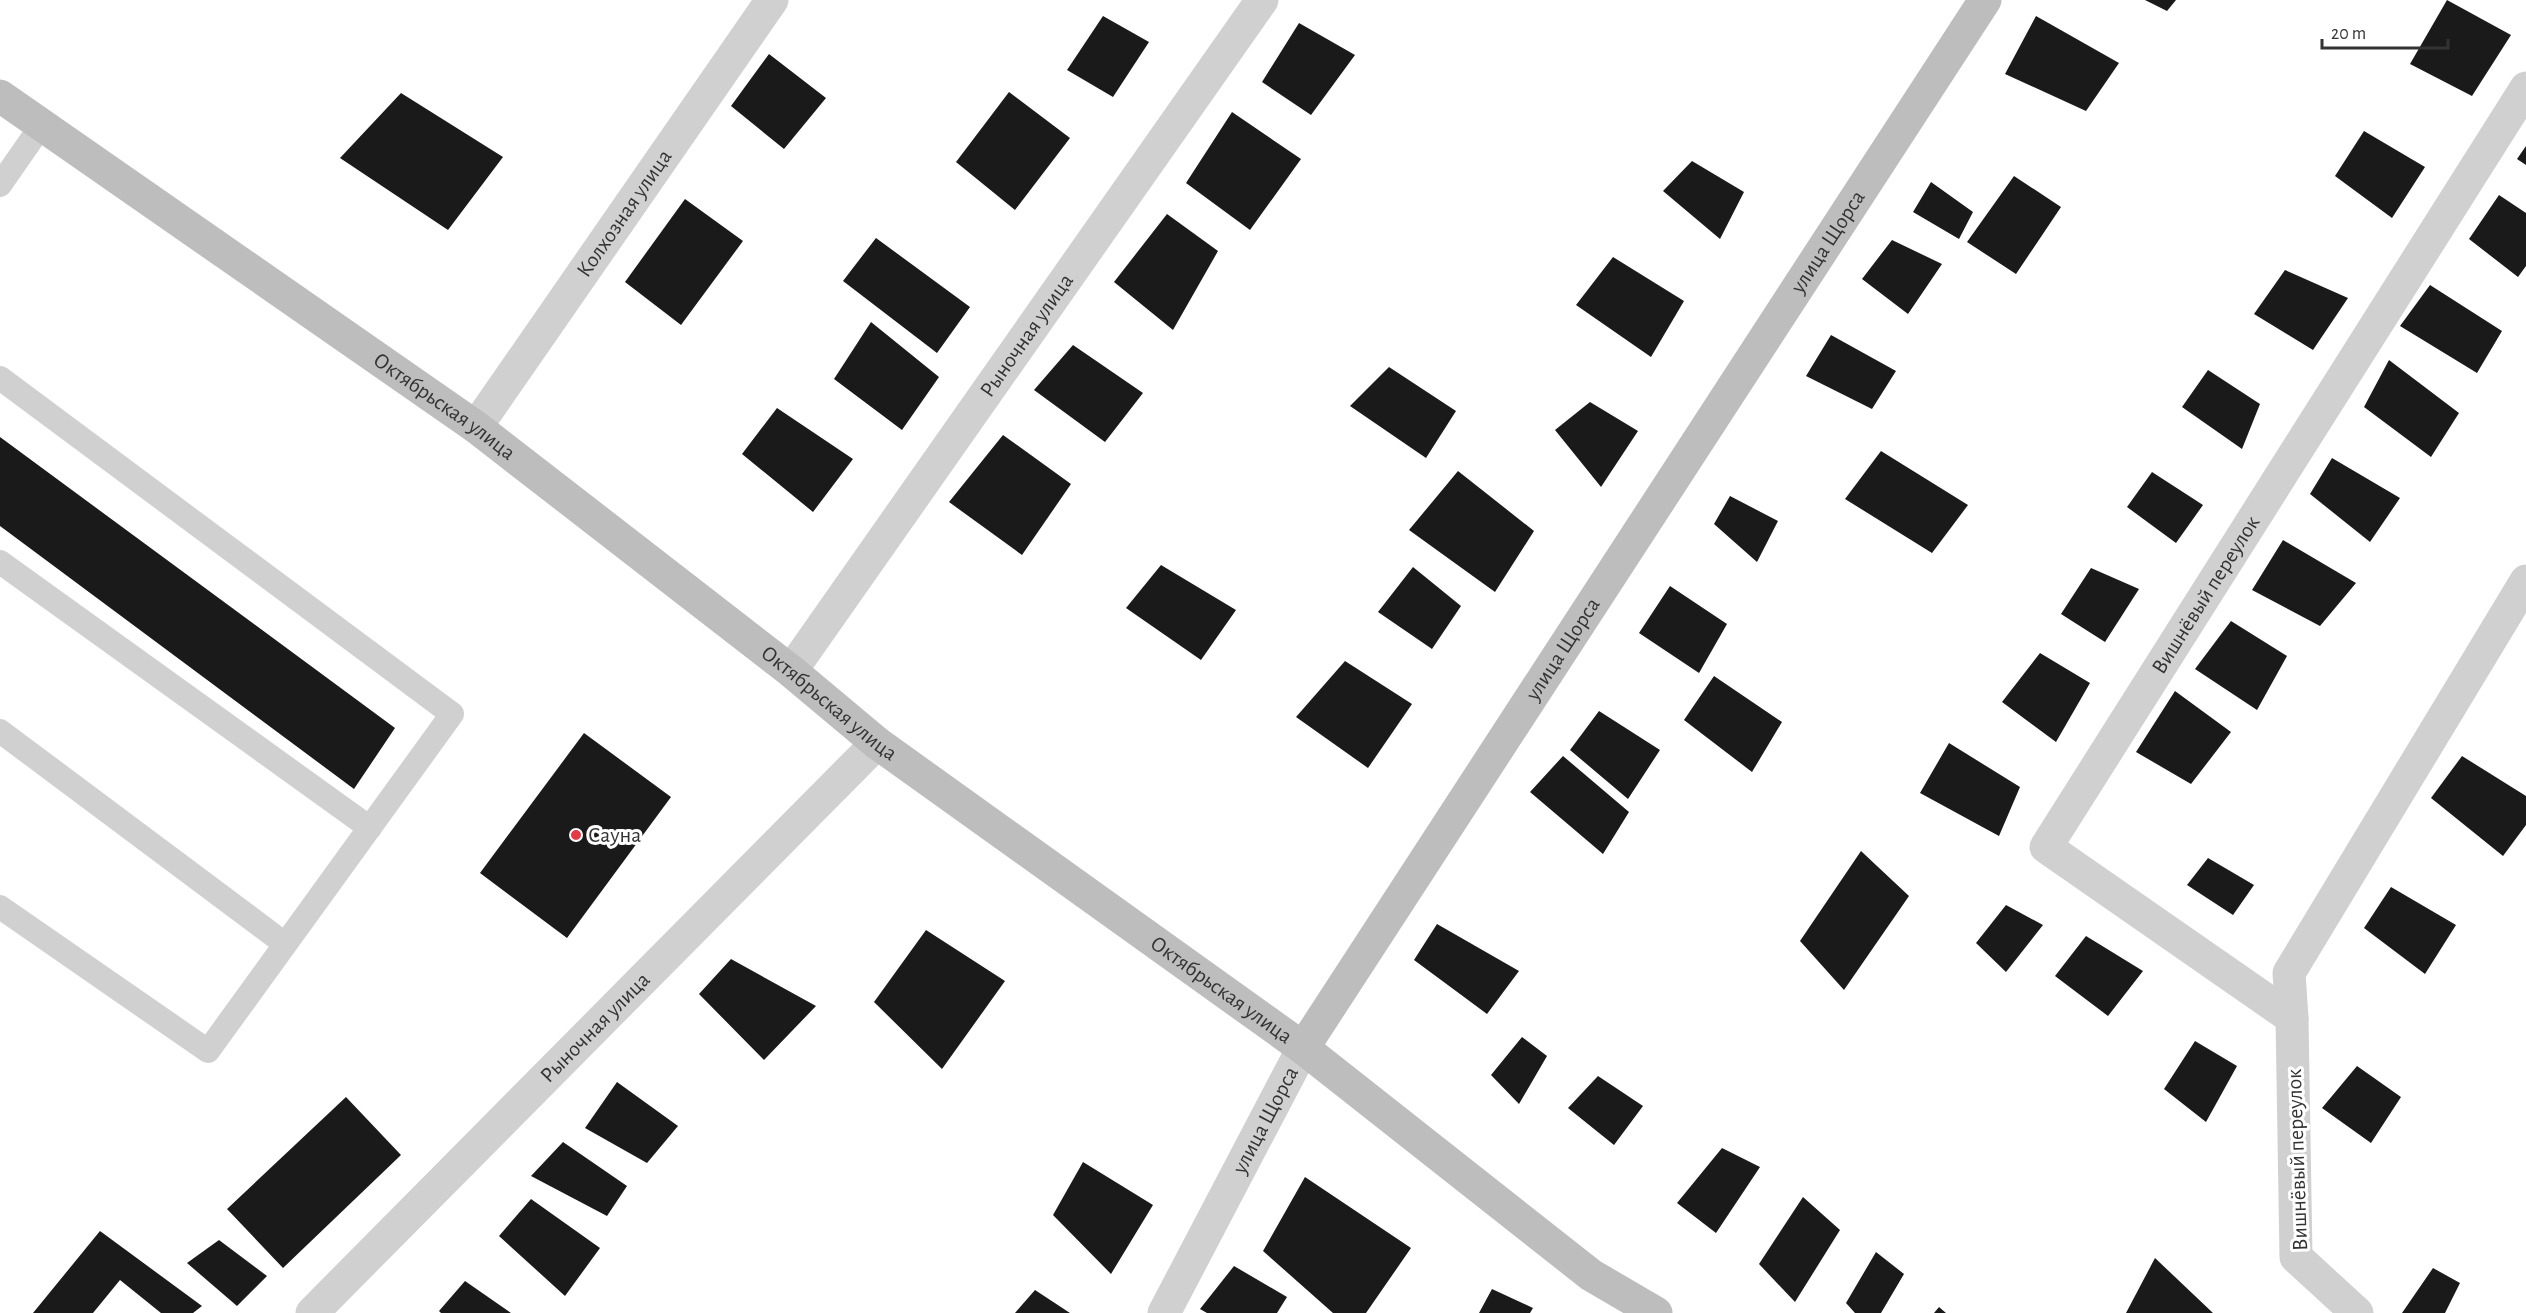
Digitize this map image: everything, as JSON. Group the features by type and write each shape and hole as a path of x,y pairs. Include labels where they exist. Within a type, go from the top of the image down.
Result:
{"street":[{"name":"Колхозная улица","path":"476,427 772,0"},
{"name":"Рыночная улица","path":"791,671 1262,0"},
{"name":"улица Щорса","path":"1164,1313 1303,1048 1985,0"},
{"name":"Вишнёвый переулок","path":"2292,1018 2046,847 2526,88"},
{"name":"Октябрьская улица","path":"0,96 476,427 791,671 878,743 1303,1048 1591,1275 1656,1313"},
{"name":"Вишнёвый переулок","path":"2357,1313 2296,1257 2292,1018 2289,973 2526,581"},
{"name":"Рыночная улица","path":"312,1313 878,743"}],"lane":[{"path":"0,185 41,126"},
{"path":"0,378 452,714 208,1051 0,907"},
{"path":"0,562 370,828"},
{"path":"0,731 285,944"}],"building":[{"path":"2145,0 2176,0 2167,11"},
{"path":"2447,0 2511,35 2472,96 2410,64"},
{"path":"1103,16 1149,42 1113,97 1067,70"},
{"path":"2036,16 2119,63 2086,111 2005,74"},
{"path":"1299,23 1355,55 1311,115 1262,82"},
{"path":"769,54 826,98 784,149 731,106"},
{"path":"1009,92 1070,138 1015,210 956,162"},
{"path":"401,93 503,157 448,230 340,158"},
{"path":"1232,112 1301,159 1250,230 1186,183"},
{"path":"2364,131 2425,167 2392,218 2335,176"},
{"path":"2526,146 2526,165 2517,159"},
{"path":"1692,161 1744,192 1720,239 1663,191"},
{"path":"2014,176 2061,207 2016,274 1967,242"},
{"path":"1931,182 1973,212 1959,239 1913,212"},
{"path":"2499,195 2526,213 2526,266 2518,277 2469,239"},
{"path":"685,199 743,241 681,325 625,282"},
{"path":"1167,214 1218,251 1173,330 1114,282"},
{"path":"876,238 970,307 937,353 843,281"},
{"path":"1892,240 1942,264 1908,314 1862,279"},
{"path":"1613,257 1684,301 1651,357 1576,305"},
{"path":"2285,270 2348,298 2313,350 2254,314"},
{"path":"2430,285 2502,331 2477,373 2400,326"},
{"path":"871,322 939,377 902,430 834,379"},
{"path":"1831,335 1896,371 1872,409 1806,376"},
{"path":"1073,345 1143,393 1105,442 1034,390"},
{"path":"2389,360 2459,413 2431,457 2364,407"},
{"path":"1389,367 1456,411 1426,458 1350,406"},
{"path":"2208,370 2260,404 2242,449 2182,407"},
{"path":"1590,402 1638,431 1601,487 1555,430"},
{"path":"777,408 853,459 813,512 742,454"},
{"path":"1003,435 1071,484 1022,555 949,502"},
{"path":"0,437 395,728 354,789 0,526"},
{"path":"1881,451 1968,505 1932,553 1845,499"},
{"path":"2332,458 2400,498 2370,542 2310,494"},
{"path":"1458,471 1534,531 1495,592 1409,530"},
{"path":"2152,472 2203,505 2176,543 2127,507"},
{"path":"1730,496 1778,521 1757,562 1714,524"},
{"path":"2283,540 2356,583 2320,626 2252,590"},
{"path":"1161,565 1236,610 1201,660 1126,608"},
{"path":"1413,567 1461,606 1432,649 1378,612"},
{"path":"2091,568 2139,589 2105,642 2061,614"},
{"path":"1670,586 1727,624 1699,673 1639,633"},
{"path":"2231,621 2287,656 2257,710 2195,669"},
{"path":"2040,653 2090,683 2056,742 2002,702"},
{"path":"1345,661 1412,704 1368,768 1296,717"},
{"path":"1714,676 1782,722 1752,772 1684,720"},
{"path":"2175,691 2231,732 2191,784 2136,752"},
{"path":"1599,711 1660,750 1628,799 1570,750"},
{"name":"Сауна","path":"584,733 671,797 567,938 480,873"},
{"path":"1949,743 2020,787 1999,836 1920,793"},
{"path":"1563,756 1629,812 1603,854 1530,792"},
{"path":"2462,756 2526,796 2526,825 2503,856 2431,798"},
{"path":"1861,851 1909,896 1844,990 1800,941"},
{"path":"2208,858 2254,885 2233,915 2187,885"},
{"path":"2391,887 2456,925 2425,974 2364,928"},
{"path":"2006,905 2043,925 2006,972 1976,943"},
{"path":"1437,924 1519,971 1487,1014 1414,960"},
{"path":"926,930 1005,981 942,1069 874,1002"},
{"path":"2086,936 2143,971 2108,1016 2055,976"},
{"path":"731,959 816,1006 764,1060 699,994"},
{"path":"1522,1037 1547,1056 1519,1104 1491,1075"},
{"path":"2195,1041 2237,1066 2206,1122 2164,1089"},
{"path":"2357,1066 2401,1097 2371,1143 2322,1108"},
{"path":"1598,1076 1643,1106 1614,1145 1568,1108"},
{"path":"617,1082 678,1126 647,1163 585,1128"},
{"path":"346,1097 401,1155 283,1268 227,1209"},
{"path":"563,1142 627,1186 607,1216 531,1176"},
{"path":"1722,1148 1760,1167 1716,1233 1677,1203"},
{"path":"1083,1162 1153,1205 1111,1274 1053,1215"},
{"path":"1305,1177 1411,1248 1366,1313 1333,1313 1263,1251"},
{"path":"1803,1197 1840,1230 1795,1302 1759,1264"},
{"path":"531,1199 600,1248 565,1296 499,1236"},
{"path":"100,1231 202,1306 193,1313 161,1313 120,1280 93,1313 33,1313"},
{"path":"219,1240 267,1276 237,1306 187,1263"},
{"path":"1876,1252 1904,1274 1881,1313 1855,1313 1846,1303"},
{"path":"2155,1258 2213,1313 2126,1313"},
{"path":"1234,1266 1287,1297 1277,1313 1207,1313 1200,1309"},
{"path":"2433,1268 2460,1283 2445,1313 2402,1313"},
{"path":"465,1281 511,1313 441,1313 439,1311"},
{"path":"1492,1289 1533,1308 1530,1313 1479,1313"},
{"path":"1035,1290 1070,1313 1015,1313"},
{"path":"1939,1307 1946,1313 1934,1313"}],"place":[{"name":"Сауна","path":"576,835"}]}
